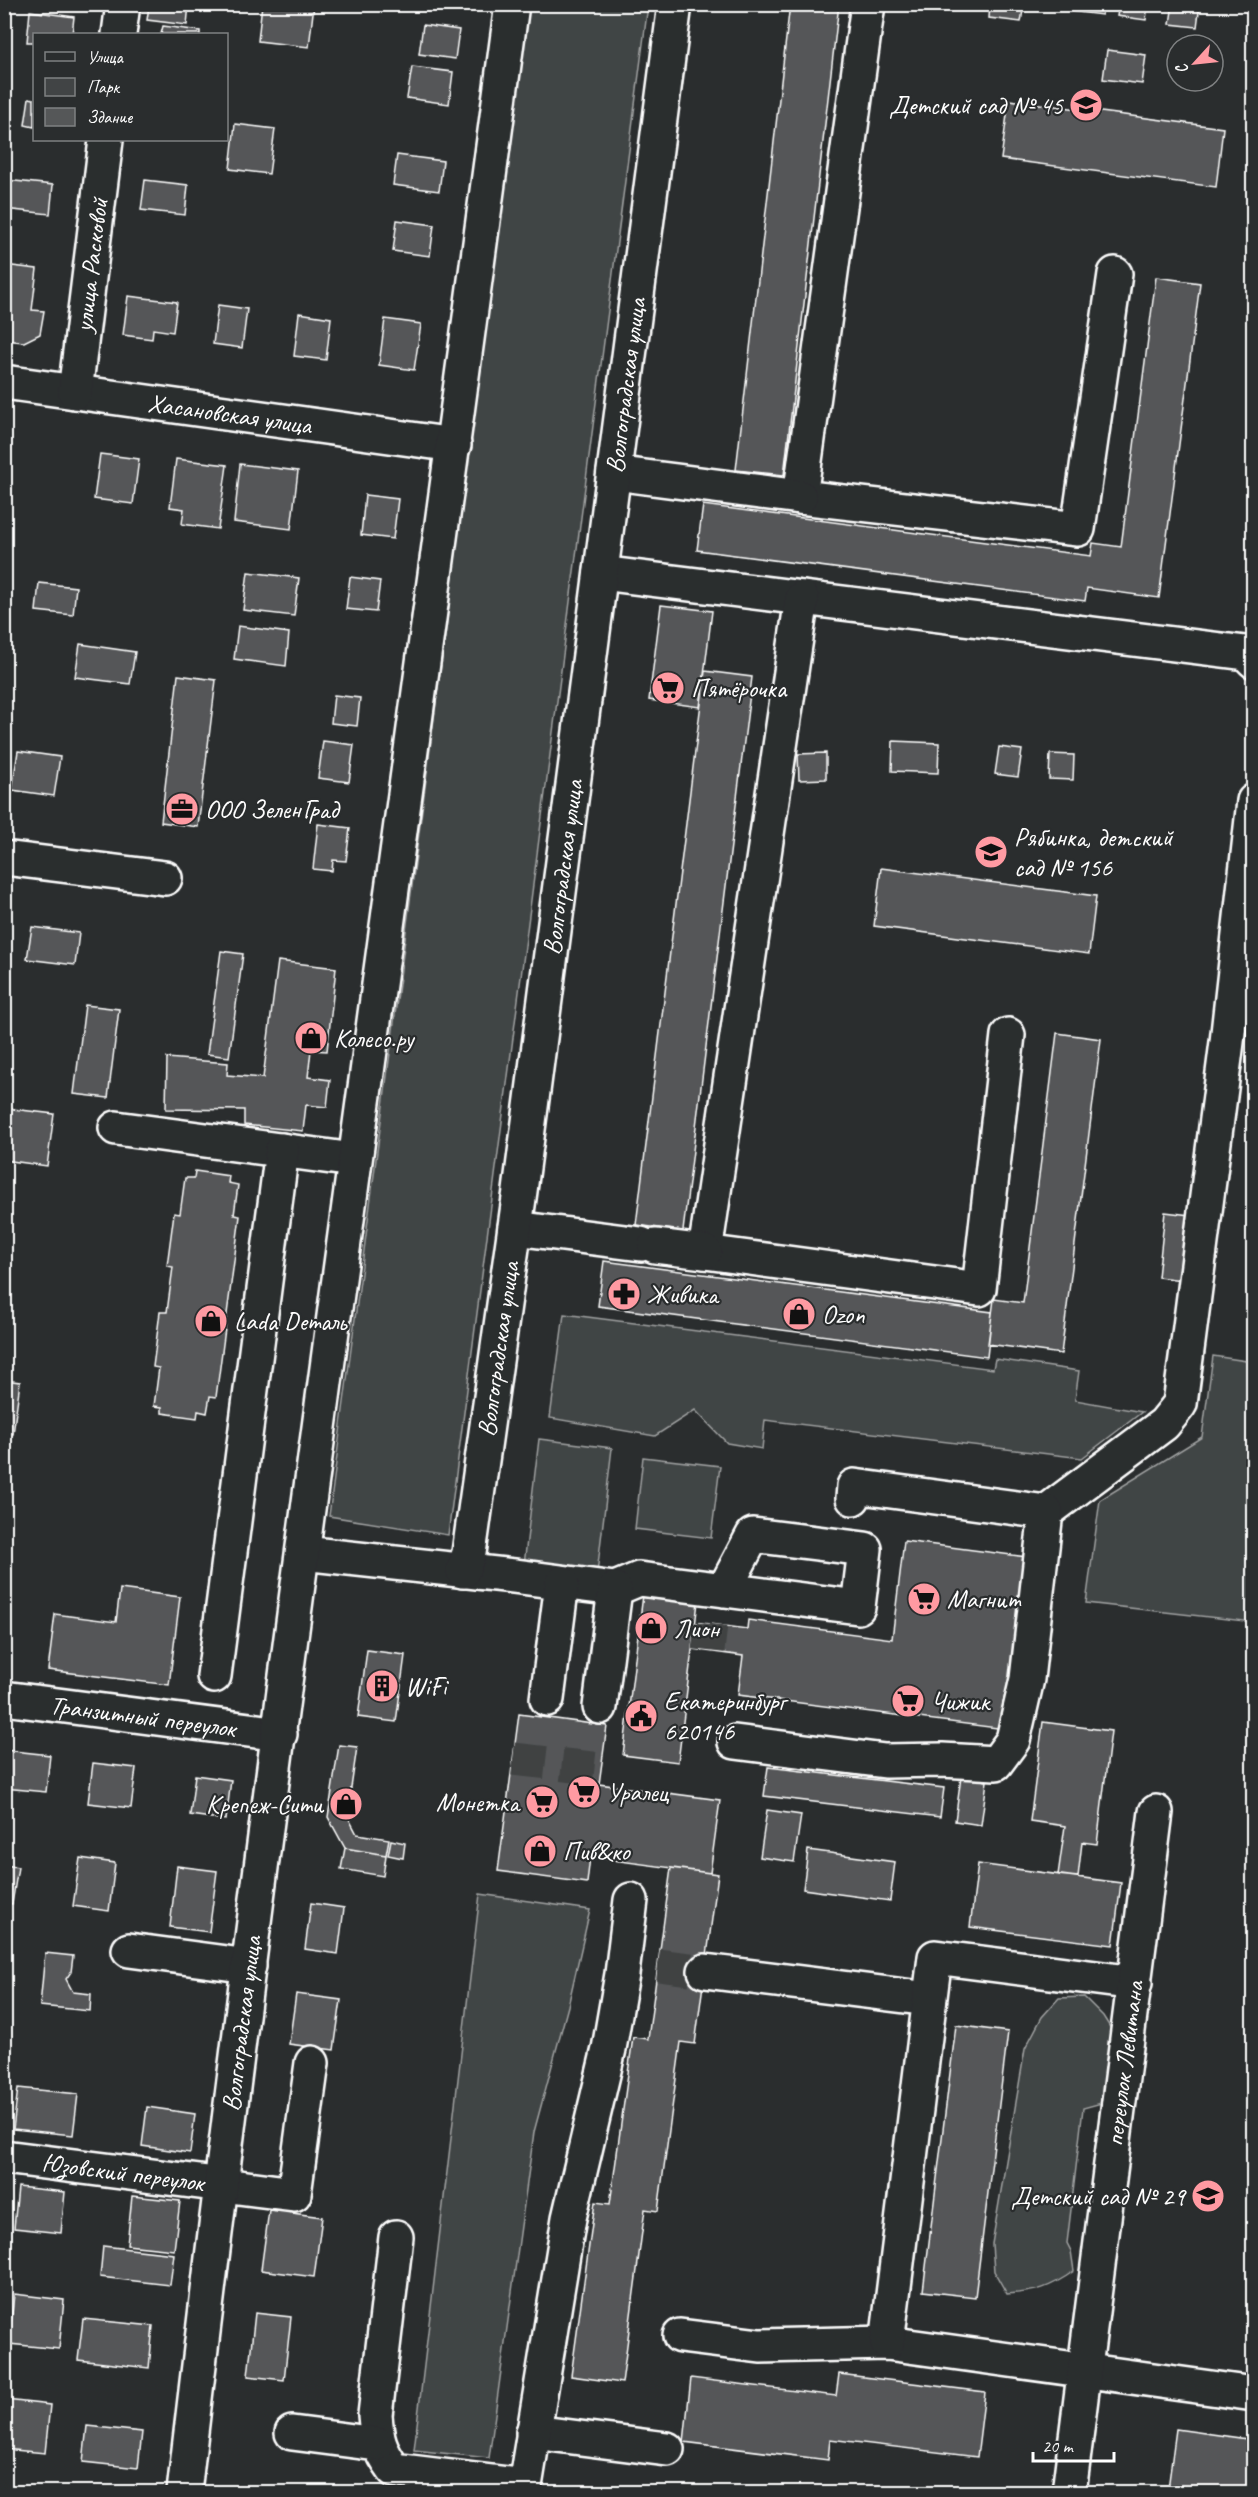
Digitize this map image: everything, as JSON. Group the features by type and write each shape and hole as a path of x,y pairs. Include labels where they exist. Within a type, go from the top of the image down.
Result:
{"street":[{"path":"119,33 123,4"},
{"name":"Волгоградская улица","path":"184,2493 230,2186 249,1966 354,1160 454,445 512,4"},
{"name":"Волгоградская улица","path":"463,1571 469,1553 515,1228 675,4"},
{"path":"800,498 867,4"},
{"name":"улица Расковой","path":"75,392 106,141"},
{"path":"614,473 800,498 1078,529 1115,274"},
{"name":"Хасановская улица","path":"4,382 454,445"},
{"path":"601,573 1246,653 1254,661"},
{"path":"705,1252 802,598"},
{"path":"847,1547 854,1486 1046,1512 1164,1424 1180,1404 1227,1042 1254,801"},
{"path":"4,858 165,878"},
{"path":"515,1228 979,1289 1008,1035"},
{"path":"116,1128 354,1160"},
{"path":"214,1676 282,1150"},
{"path":"735,1742 885,1761 942,1760 996,1763 1013,1740 1027,1679 1046,1512"},
{"path":"303,1553 615,1589 639,1579 724,1590 858,1606 865,1550 753,1534 724,1590"},
{"path":"547,1699 562,1582"},
{"path":"600,1707 615,1589"},
{"name":"Транзитный переулок","path":"4,1698 280,1734"},
{"name":"переулок Левитана","path":"1070,2493 1156,1812"},
{"path":"396,2237 375,2415 377,2444 394,2470 524,2489 568,2218 609,2049 622,1974 631,1900"},
{"path":"129,1950 249,1966"},
{"path":"887,2343 935,1957 1135,1983"},
{"path":"705,1971 929,1999"},
{"name":"Юзовский переулок","path":"4,2157 294,2194 312,2063"},
{"path":"680,2336 760,2346 887,2343 1254,2394"},
{"path":"533,2432 667,2449"},
{"path":"292,2433 377,2444"}],"green space":[{"path":"528,5 648,5 448,1535 329,1516"},
{"path":"564,1314 993,1369 995,1359 1079,1371 1075,1400 1142,1412 1082,1458 765,1420 762,1449 727,1443 695,1410 655,1436 550,1418"},
{"path":"1213,1356 1253,1362 1253,1622 1086,1603 1100,1500 1202,1437"},
{"path":"539,1439 612,1448 597,1573 524,1565"},
{"path":"643,1457 720,1466 711,1538 635,1529"},
{"path":"480,1894 590,1910 568,2006 534,2132 489,2458 414,2450"},
{"path":"1084,1997 1103,2016 1118,2040 1109,2101 1083,2108 1067,2243 1071,2251 1074,2271 1042,2288 1007,2294 994,2271 992,2244 1025,2049 1042,2017 1059,1998"}],"building":[{"path":"189,4 187,25 147,20 149,6"},
{"path":"262,4 314,4 309,47 258,41"},
{"path":"790,4 839,4 784,475 736,470"},
{"path":"990,4 1024,4 1021,22 989,18"},
{"path":"1071,4 1103,4 1102,15 1070,11"},
{"path":"1119,4 1148,4 1146,20 1117,16"},
{"path":"1173,4 1200,4 1197,27 1170,24"},
{"path":"30,11 74,17 72,33 33,33 33,42 27,42"},
{"path":"423,25 459,30 455,59 419,54"},
{"path":"163,26 200,31 200,33 161,33"},
{"path":"1107,50 1146,55 1142,84 1103,79"},
{"path":"412,67 453,72 449,104 407,98"},
{"path":"29,98 33,99 33,127 25,125"},
{"path":"1009,100 1223,128 1216,187 1001,159"},
{"path":"235,124 275,129 269,174 230,169"},
{"path":"397,155 443,161 439,191 393,185"},
{"path":"5,180 53,185 50,214 4,209"},
{"path":"145,180 188,185 185,215 141,210"},
{"path":"397,220 434,225 430,256 393,251"},
{"path":"4,265 37,269 32,310 44,311 40,334 24,342 4,340"},
{"path":"1156,277 1200,283 1159,598 1087,588 1085,601 697,550 703,505 1091,556 1093,543 1121,547"},
{"path":"128,296 177,302 173,332 153,329 152,339 123,335"},
{"path":"218,305 247,309 242,348 213,344"},
{"path":"299,313 331,318 326,360 294,356"},
{"path":"385,319 421,324 414,370 379,365"},
{"path":"100,454 139,459 133,504 94,499"},
{"path":"176,459 227,465 218,529 182,524 184,509 170,507"},
{"path":"240,464 298,471 291,529 234,522"},
{"path":"365,495 398,499 393,539 361,535"},
{"path":"248,572 299,578 294,616 243,610"},
{"path":"350,577 380,581 376,612 346,609"},
{"path":"39,583 76,587 73,615 36,611"},
{"path":"661,605 712,611 700,707 649,700"},
{"path":"238,626 289,633 286,666 234,659"},
{"path":"80,644 135,652 130,684 75,677"},
{"path":"705,671 752,677 683,1231 636,1225"},
{"path":"178,675 216,680 198,827 161,822"},
{"path":"334,695 360,698 357,726 331,723"},
{"path":"323,741 354,745 349,782 318,778"},
{"path":"893,741 939,743 938,773 892,771"},
{"path":"999,747 1022,750 1018,777 995,774"},
{"path":"18,751 60,757 54,796 12,790"},
{"path":"826,753 826,779 799,780 798,754"},
{"path":"1050,754 1074,755 1073,780 1049,779"},
{"path":"318,824 350,828 346,861 333,860 332,871 313,869"},
{"path":"881,868 1096,896 1089,954 874,926"},
{"path":"32,927 79,933 75,965 27,959"},
{"path":"221,951 243,954 229,1057 207,1054"},
{"path":"278,961 336,968 327,1051 311,1050 308,1077 330,1080 327,1107 306,1105 303,1131 244,1125 244,1110 166,1109 167,1058 228,1063 227,1075 263,1078"},
{"path":"85,1005 119,1009 108,1098 74,1094"},
{"path":"1057,1033 1101,1039 1061,1354 988,1344 994,1299 1023,1303"},
{"path":"4,1108 54,1114 47,1166 4,1160"},
{"path":"195,1171 229,1176 228,1183 238,1185 234,1215 240,1216 216,1397 210,1396 207,1413 198,1411 197,1418 162,1413 162,1407 154,1406 159,1368 153,1367 160,1312 167,1312 173,1267 167,1266 174,1213 180,1214 185,1178 194,1178"},
{"path":"1165,1212 1190,1215 1182,1280 1158,1277"},
{"path":"604,1261 992,1312 987,1357 598,1306"},
{"path":"4,1380 20,1382 13,1434 4,1433"},
{"path":"904,1541 1027,1557 1005,1729 738,1695 743,1656 692,1649 695,1622 747,1629 748,1620 892,1639"},
{"path":"120,1589 180,1597 169,1685 48,1670 55,1614 116,1622"},
{"path":"643,1595 698,1602 678,1762 623,1755"},
{"name":"WiFi","path":"367,1650 405,1655 396,1722 358,1717"},
{"name":"Уралец","path":"519,1714 607,1726 599,1784 720,1800 710,1873 590,1857 587,1883 498,1871"},
{"path":"1043,1722 1111,1731 1097,1844 1082,1842 1078,1877 1058,1875 1065,1826 1030,1821"},
{"path":"339,1745 357,1747 347,1815 357,1834 389,1839 386,1855 345,1848 328,1817"},
{"path":"4,1750 50,1755 46,1792 4,1788"},
{"path":"93,1763 136,1768 131,1808 88,1803"},
{"path":"768,1767 944,1788 940,1817 764,1796"},
{"path":"195,1775 231,1780 226,1820 190,1815"},
{"path":"961,1777 987,1781 981,1825 955,1821"},
{"path":"4,1788 9,1788 4,1823"},
{"path":"767,1810 801,1815 794,1862 760,1857"},
{"path":"391,1840 405,1843 403,1858 388,1855"},
{"path":"345,1848 386,1855 383,1876 341,1869"},
{"path":"808,1850 895,1862 890,1901 803,1889"},
{"path":"80,1858 115,1863 109,1911 73,1906"},
{"path":"978,1864 1121,1883 1113,1945 970,1927"},
{"path":"4,1865 18,1867 12,1904 4,1903"},
{"path":"177,1866 217,1871 209,1932 170,1927"},
{"path":"671,1868 718,1874 695,2044 681,2042 658,2211 645,2209 622,2383 571,2376 595,2202 610,2204 633,2037 648,2039"},
{"path":"311,1903 344,1908 338,1954 305,1949"},
{"path":"45,1953 73,1956 71,1972 66,1979 73,1992 91,1994 90,2011 40,2006"},
{"path":"296,1994 341,2000 334,2050 289,2044"},
{"path":"956,2025 1008,2032 975,2297 923,2291"},
{"path":"18,2088 78,2094 73,2135 13,2129"},
{"path":"147,2107 195,2114 190,2153 142,2146"},
{"path":"18,2187 65,2192 61,2233 14,2228"},
{"path":"132,2196 180,2201 174,2250 127,2245"},
{"path":"269,2210 322,2217 314,2277 261,2270"},
{"path":"103,2246 174,2254 170,2285 100,2277"},
{"path":"14,2294 64,2300 59,2349 9,2344"},
{"path":"255,2313 291,2317 284,2380 248,2376"},
{"path":"83,2319 153,2326 149,2368 78,2360"},
{"path":"839,2374 985,2392 977,2457 830,2439 828,2460 684,2442 691,2378 836,2396"},
{"path":"6,2400 50,2405 45,2453 4,2449"},
{"path":"87,2426 142,2432 138,2468 83,2462"},
{"path":"1176,2429 1254,2440 1254,2492 1195,2492 1168,2489"}],"tunnel":[{"path":"708,1651 711,1624"},
{"path":"513,1759 601,1769"},
{"path":"658,1965 705,1971"}],"place":[{"name":"Детский сад № 45","path":"1086,105"},
{"name":"Пятёрочка","path":"668,688"},
{"name":"ООО ЗеленГрад","path":"182,809"},
{"name":"Рябинка, детский сад № 156","path":"991,852"},
{"name":"Колесо.ру","path":"311,1038"},
{"name":"Живика","path":"624,1294"},
{"name":"Ozon","path":"799,1314"},
{"name":"Lada Dеталь","path":"211,1321"},
{"name":"Магнит","path":"924,1599"},
{"name":"Лион","path":"651,1628"},
{"name":"WiFi","path":"382,1686"},
{"name":"Чижик","path":"908,1701"},
{"name":"Екатеринбург 620146","path":"641,1716"},
{"name":"Уралец","path":"584,1792"},
{"name":"Монетка","path":"542,1802"},
{"name":"Крепеж-Сити","path":"346,1804"},
{"name":"Пив&ко","path":"540,1851"},
{"name":"Детский сад № 29","path":"1208,2196"}]}
